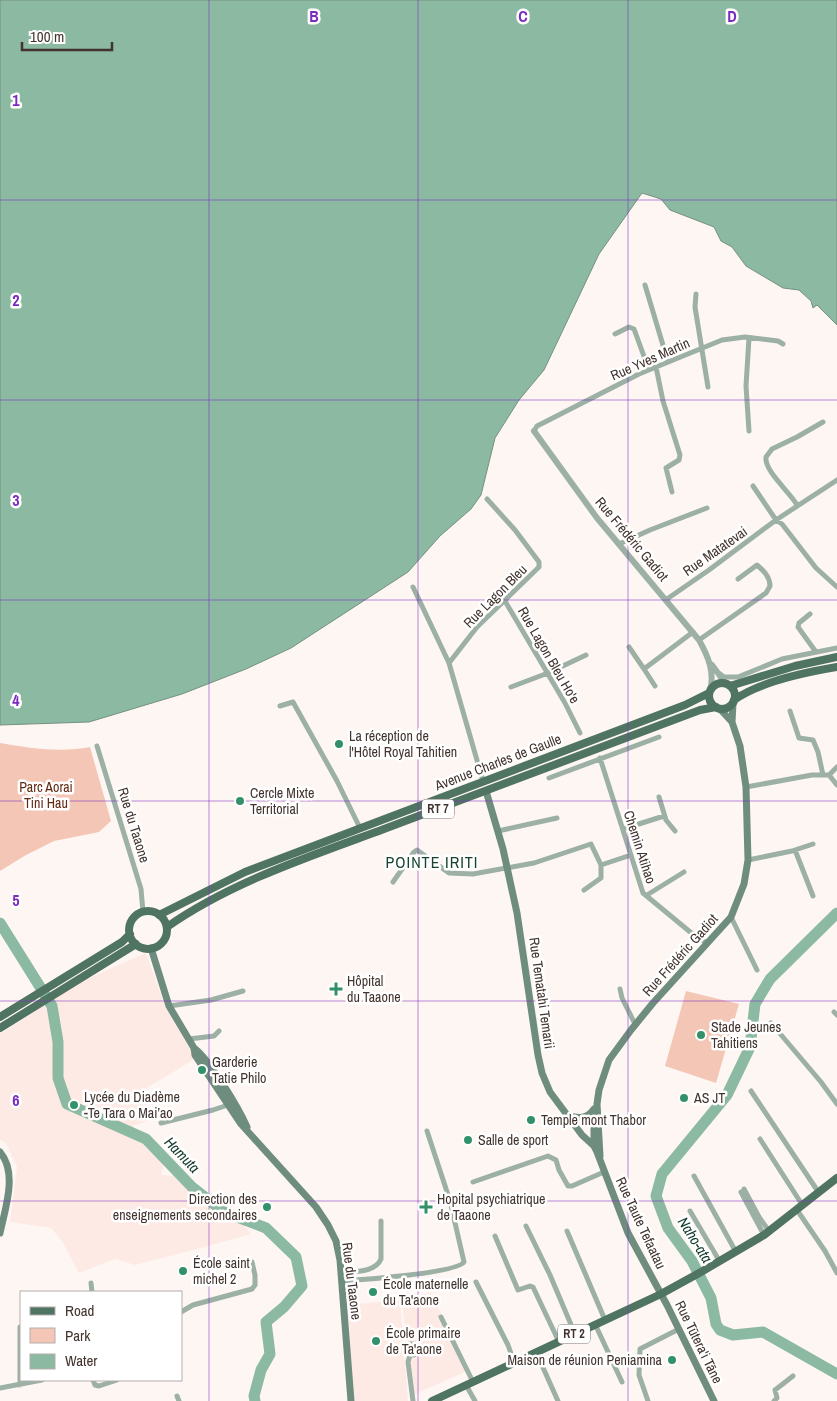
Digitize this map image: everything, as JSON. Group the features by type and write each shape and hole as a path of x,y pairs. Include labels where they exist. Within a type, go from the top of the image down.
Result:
{"main road":[{"name":"RT 7","path":"710,692 716,684 728,685 795,666 837,657"},
{"name":"RT 7","path":"718,708 726,708 744,693 783,680 837,667"},
{"path":"728,685 734,693 733,702"},
{"path":"710,692 710,702 718,708"},
{"name":"Avenue Charles de Gaulle","path":"159,915 245,872 685,705 710,692"},
{"name":"Rue Frédéric Gadiot","path":"594,1146 593,1121 599,1090 610,1060 635,1024 731,917 744,884 748,860 746,787 740,746 732,722 733,702"},
{"name":"Avenue Charles de Gaulle","path":"151,948 164,940 167,926 178,918 274,871 695,712 718,708"},
{"name":"Rue Frédéric Gadiot","path":"718,708 732,722"},
{"name":"Rue Tematahi Temarii","path":"486,791 508,869 522,942 540,1064 550,1092 582,1135 594,1146 600,1162"},
{"path":"151,948 142,948 136,944 130,934 130,926 133,919 143,912 151,912 159,915 167,926"},
{"path":"0,1028 39,1004 49,992 122,942 130,934"},
{"path":"0,1017 34,996 49,992 136,944"},
{"name":"Rue du Taaone","path":"151,948 169,1006 194,1048 195,1054 230,1104 241,1124 316,1207 336,1241 342,1281 351,1401"},
{"path":"568,1115 578,1118 586,1117 597,1104"},
{"name":"Rue Frédéric Gadiot","path":"597,1104 600,1162"},
{"path":"0,1152 7,1160 8,1172 8,1192 2,1209 0,1233"},
{"name":"Rue Taute Tefaatau","path":"600,1162 628,1233 661,1294"},
{"path":"0,1163 8,1172"},
{"name":"RT 2","path":"432,1401 661,1294 720,1262 766,1233 837,1178"},
{"name":"Rue Tūtera'i Tāne","path":"661,1294 714,1401"}],"street":[{"path":"646,285 668,362"},
{"path":"696,294 695,307 708,387"},
{"path":"614,334 629,327 634,329 649,370"},
{"name":"Rue Yves Martin","path":"534,431 543,423 649,370 722,340 736,337 778,341 783,344"},
{"path":"748,338 746,386 749,431"},
{"path":"656,367 680,455 679,460 666,468 672,492"},
{"path":"797,505 766,466 766,458 772,449 798,437 823,422"},
{"name":"Rue Frédéric Gadiot","path":"534,431 597,518 693,632 710,663 728,685"},
{"name":"Rue Matatevai","path":"667,599 797,505 837,480"},
{"path":"753,486 776,520 782,524 816,568 837,588"},
{"name":"Rue Lagon Bleu","path":"449,663 477,628 539,567 539,562 487,498"},
{"path":"619,544 707,508"},
{"path":"699,640 766,593 770,586 764,571 757,565 738,579"},
{"path":"413,587 449,663 483,781"},
{"name":"Rue Lagon Bleu Ho'e","path":"505,601 548,673 580,733"},
{"path":"810,614 799,623 798,628 816,652"},
{"path":"644,669 693,632"},
{"path":"629,647 655,686"},
{"path":"718,674 724,677 738,677 782,660 837,648"},
{"path":"511,687 586,656"},
{"name":"Rue Frédéric Gadiot","path":"710,663 712,682 710,692"},
{"path":"280,706 293,702 337,781 360,828"},
{"path":"790,711 799,738 813,740 826,775 837,785"},
{"path":"549,778 659,737"},
{"name":"Rue du Taaone","path":"97,746 142,893 143,912"},
{"name":"Chemin Atihao","path":"600,758 643,893 695,936 707,943"},
{"path":"746,787 812,775 826,775 837,768"},
{"path":"659,797 664,816 675,831"},
{"path":"623,829 664,816"},
{"path":"498,831 557,818"},
{"path":"393,882 414,852 418,850 449,873 473,874 534,863 591,844 601,865 601,878 584,890"},
{"path":"748,860 795,850 813,844"},
{"path":"795,850 814,896"},
{"path":"601,865 631,855"},
{"path":"647,895 684,872"},
{"path":"731,917 757,970"},
{"path":"620,989 622,998 635,1024"},
{"path":"169,1006 211,1000 243,991"},
{"path":"771,1022 837,1104"},
{"path":"188,1039 214,1036 219,1031"},
{"path":"751,1091 819,1193"},
{"path":"161,1124 230,1104"},
{"path":"342,1281 435,1272 458,1267 464,1262 450,1201 428,1130"},
{"path":"760,1139 837,1272"},
{"path":"473,1182 548,1156 556,1160 568,1186 604,1172"},
{"path":"694,1176 736,1252"},
{"path":"742,1190 766,1233"},
{"path":"690,1211 720,1262"},
{"path":"341,1273 372,1268 379,1264 381,1259 381,1221"},
{"path":"526,1226 550,1275 575,1334"},
{"path":"567,1231 606,1320"},
{"path":"495,1236 518,1290 530,1286 533,1287 559,1342"},
{"path":"182,1311 193,1305 252,1289 256,1286 252,1262"},
{"path":"476,1282 508,1345 514,1362"},
{"path":"91,1283 92,1291"},
{"path":"441,1316 475,1401"},
{"path":"595,1324 622,1382"},
{"path":"20,1327 20,1385"},
{"path":"648,1401 639,1375 640,1349 679,1329"},
{"path":"536,1352 558,1401"},
{"path":"410,1355 408,1362 413,1401"},
{"path":"774,1401 777,1398 775,1390 793,1376"},
{"path":"0,1388 38,1381"},
{"path":"93,1381 95,1385 99,1386 114,1381"}],"shaded area":[{"name":"Lycée du Diadème -Te Tara o Mai’ao","path":"146,953 166,1009 198,1057 145,1089 150,1120 133,1126 164,1165 161,1175 174,1176 204,1202 238,1219 251,1234 135,1265 115,1259 79,1273 62,1241 51,1228 10,1222 17,1167 6,1143 0,1140 0,1034 82,981"},
{"path":"431,1292 467,1371 413,1395 402,1300"},
{"name":"École primaire de Ta'aone","path":"400,1300 408,1401 353,1401 348,1305"}],"green space":[{"name":"Parc Aorai Tini Hau","path":"0,743 56,750 90,747 111,821 99,832 54,841 0,871"},
{"name":"Stade Jeunes Tahitiens","path":"686,991 739,1004 716,1083 665,1066"}],"water":[{"path":"0,0 837,0 837,325 817,305 813,308 811,301 799,290 783,288 746,266 732,247 721,241 714,227 670,210 661,199 642,193 599,254 544,370 519,400 495,438 481,495 471,509 440,536 408,572 291,648 246,669 182,694 89,722 0,725"}],"waterway":[{"name":"Naho-ata","path":"837,913 770,979 755,1004 750,1047 727,1095 662,1174 656,1196 668,1228 692,1261 711,1298 716,1324 720,1330 733,1335 763,1332 837,1374"},
{"name":"Hamuta","path":"0,923 52,1006 58,1042 58,1078 67,1104 146,1139 192,1187 224,1212 266,1228 296,1257 302,1286 284,1307 266,1322 270,1354 261,1370 254,1396 255,1401"}],"place":[{"name":"La réception de l'Hôtel Royal Tahitien","path":"339,744"},
{"name":"Cercle Mixte Territorial","path":"240,801"},
{"name":"Hôpital du Taaone","path":"336,989"},
{"name":"Stade Jeunes Tahitiens","path":"701,1035"},
{"name":"Garderie Tatie Philo","path":"202,1070"},
{"name":"AS JT","path":"684,1098"},
{"name":"Lycée du Diadème -Te Tara o Mai’ao","path":"74,1105"},
{"name":"Temple mont Thabor","path":"531,1120"},
{"name":"Salle de sport","path":"468,1140"},
{"name":"Direction des enseignements secondaires","path":"267,1207"},
{"name":"Hopital psychiatrique de Taaone","path":"426,1207"},
{"name":"École saint michel 2","path":"183,1271"},
{"name":"École maternelle du Ta'aone","path":"373,1292"},
{"name":"École primaire de Ta'aone","path":"376,1341"},
{"name":"Maison de réunion Peniamina","path":"672,1360"}],"district":[{"name":"POINTE IRITI","path":"432,862"}]}
